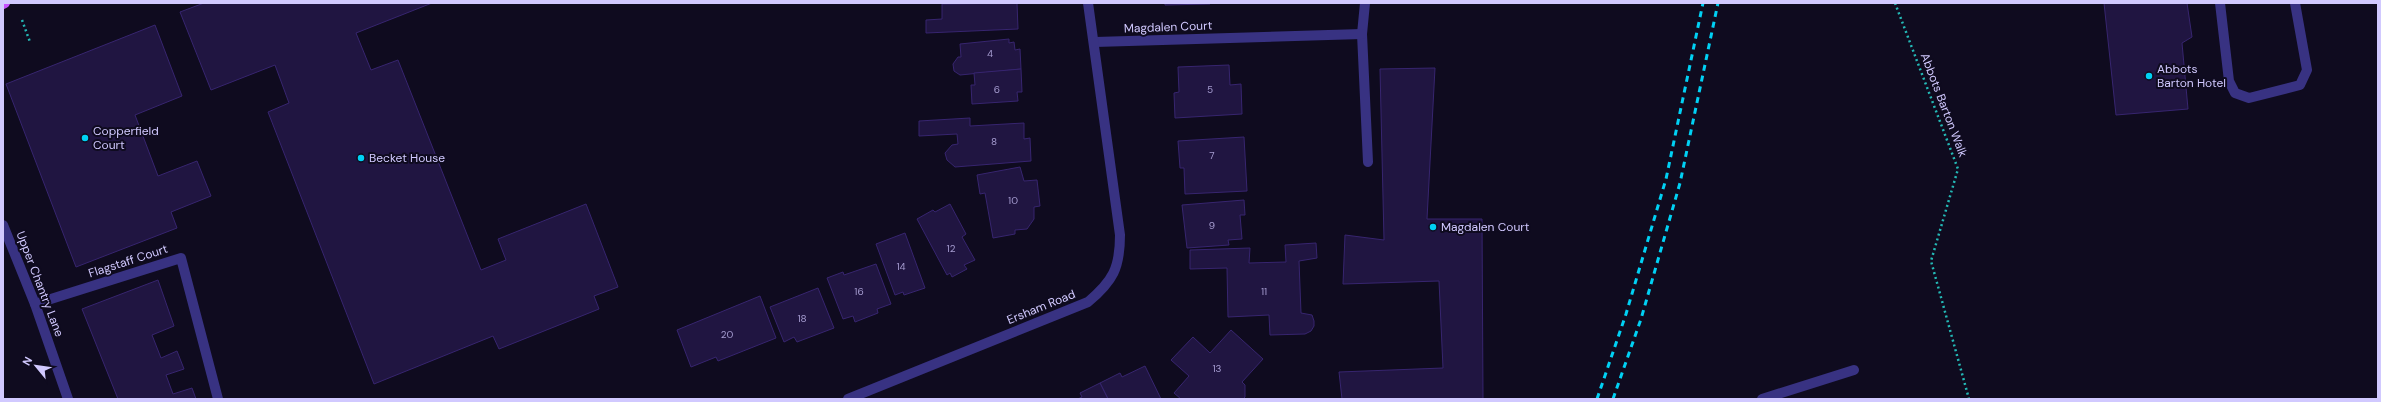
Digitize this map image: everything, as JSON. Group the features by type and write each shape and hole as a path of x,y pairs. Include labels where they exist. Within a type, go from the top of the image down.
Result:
{"street":[{"name":"Ersham Road","path":"848,399 1088,302 1104,288 1113,275 1120,256 1120,235 1095,42 1088,3"},
{"path":"1365,3 1362,34 1368,162"},
{"path":"2220,3 2229,81 2235,93 2248,98 2300,85 2307,70 2295,3"},
{"name":"Magdalen Court","path":"1095,42 1362,34"},
{"name":"Upper Chantry Lane","path":"3,224 35,304 68,399"},
{"name":"Flagstaff Court","path":"35,304 181,258 218,399"},
{"path":"1762,399 1854,370"}],"path":[{"name":"Abbots Barton Walk","path":"1895,3 1958,169 1931,261 1969,399"},
{"path":"21,16 30,42"}],"building":[{"name":"Becket House","path":"204,3 432,3 356,33 371,70 398,60 481,270 506,260 498,239 586,204 618,287 594,296 599,309 499,349 493,336 374,384 268,112 289,103 275,65 211,90 180,12"},
{"path":"1017,3 1018,29 926,33 926,20 942,19 942,4"},
{"path":"1165,3 1210,3 1210,4 1165,5"},
{"name":"Abbots Barton Hotel","path":"2104,3 2187,3 2192,37 2182,43 2188,109 2116,115"},
{"name":"Copperfield Court","path":"155,25 182,96 135,115 158,176 197,161 211,196 171,212 177,228 76,267 6,84"},
{"path":"1009,39 1009,43 1014,42 1015,50 1020,49 1021,69 960,75 954,71 953,64 958,57 961,57 960,44"},
{"path":"1229,65 1230,85 1241,84 1242,114 1175,118 1174,93 1179,92 1178,67"},
{"name":"Magdalen Court","path":"1435,68 1427,219 1482,219 1483,399 1342,399 1339,372 1443,368 1439,281 1343,284 1345,235 1384,240 1380,69"},
{"path":"1021,69 1022,92 1017,92 1018,101 972,104 971,85 975,85 974,73"},
{"path":"970,118 970,126 1024,123 1024,139 1030,138 1031,161 955,167 947,160 945,153 952,145 958,144 957,134 919,136 919,121"},
{"path":"1244,137 1247,191 1185,194 1184,168 1180,168 1178,141"},
{"path":"1020,167 1024,181 1037,180 1040,206 1034,207 1034,219 1027,229 1015,230 1015,234 993,238 985,193 980,194 977,175"},
{"path":"1244,200 1245,215 1240,215 1242,239 1228,240 1229,245 1187,248 1182,205"},
{"path":"950,204 966,234 962,237 975,260 964,265 967,269 952,277 950,273 947,275 917,219 933,210 935,212"},
{"path":"905,233 925,288 904,295 903,292 895,295 876,244"},
{"path":"1316,243 1317,258 1299,261 1301,313 1312,315 1314,321 1314,326 1311,331 1305,334 1270,335 1269,315 1228,317 1227,268 1190,269 1190,250 1250,248 1249,263 1286,262 1285,245"},
{"path":"876,264 891,304 877,309 878,313 855,322 853,316 843,319 827,278 843,272 844,275"},
{"path":"158,280 174,326 152,335 161,358 177,351 184,369 166,375 173,394 192,388 196,399 118,399 82,309"},
{"path":"818,288 834,328 797,342 794,337 784,342 770,307"},
{"path":"760,296 776,338 718,361 716,357 691,367 677,330"},
{"path":"1231,330 1263,359 1242,382 1245,385 1245,397 1243,399 1181,399 1174,393 1189,376 1171,360 1193,337 1210,353"},
{"path":"1145,366 1161,399 1108,399 1100,383 1120,373 1122,377"},
{"path":"1100,383 1108,399 1078,399 1082,397 1080,393"}],"railway":[{"path":"1597,399 1626,314 1666,179 1703,3"},
{"path":"1613,399 1641,319 1680,183 1718,3"}],"place":[{"name":"Abbots Barton Hotel","path":"2149,76"},
{"name":"Copperfield Court","path":"85,138"},
{"name":"Becket House","path":"361,158"},
{"name":"Magdalen Court","path":"1433,227"}]}
